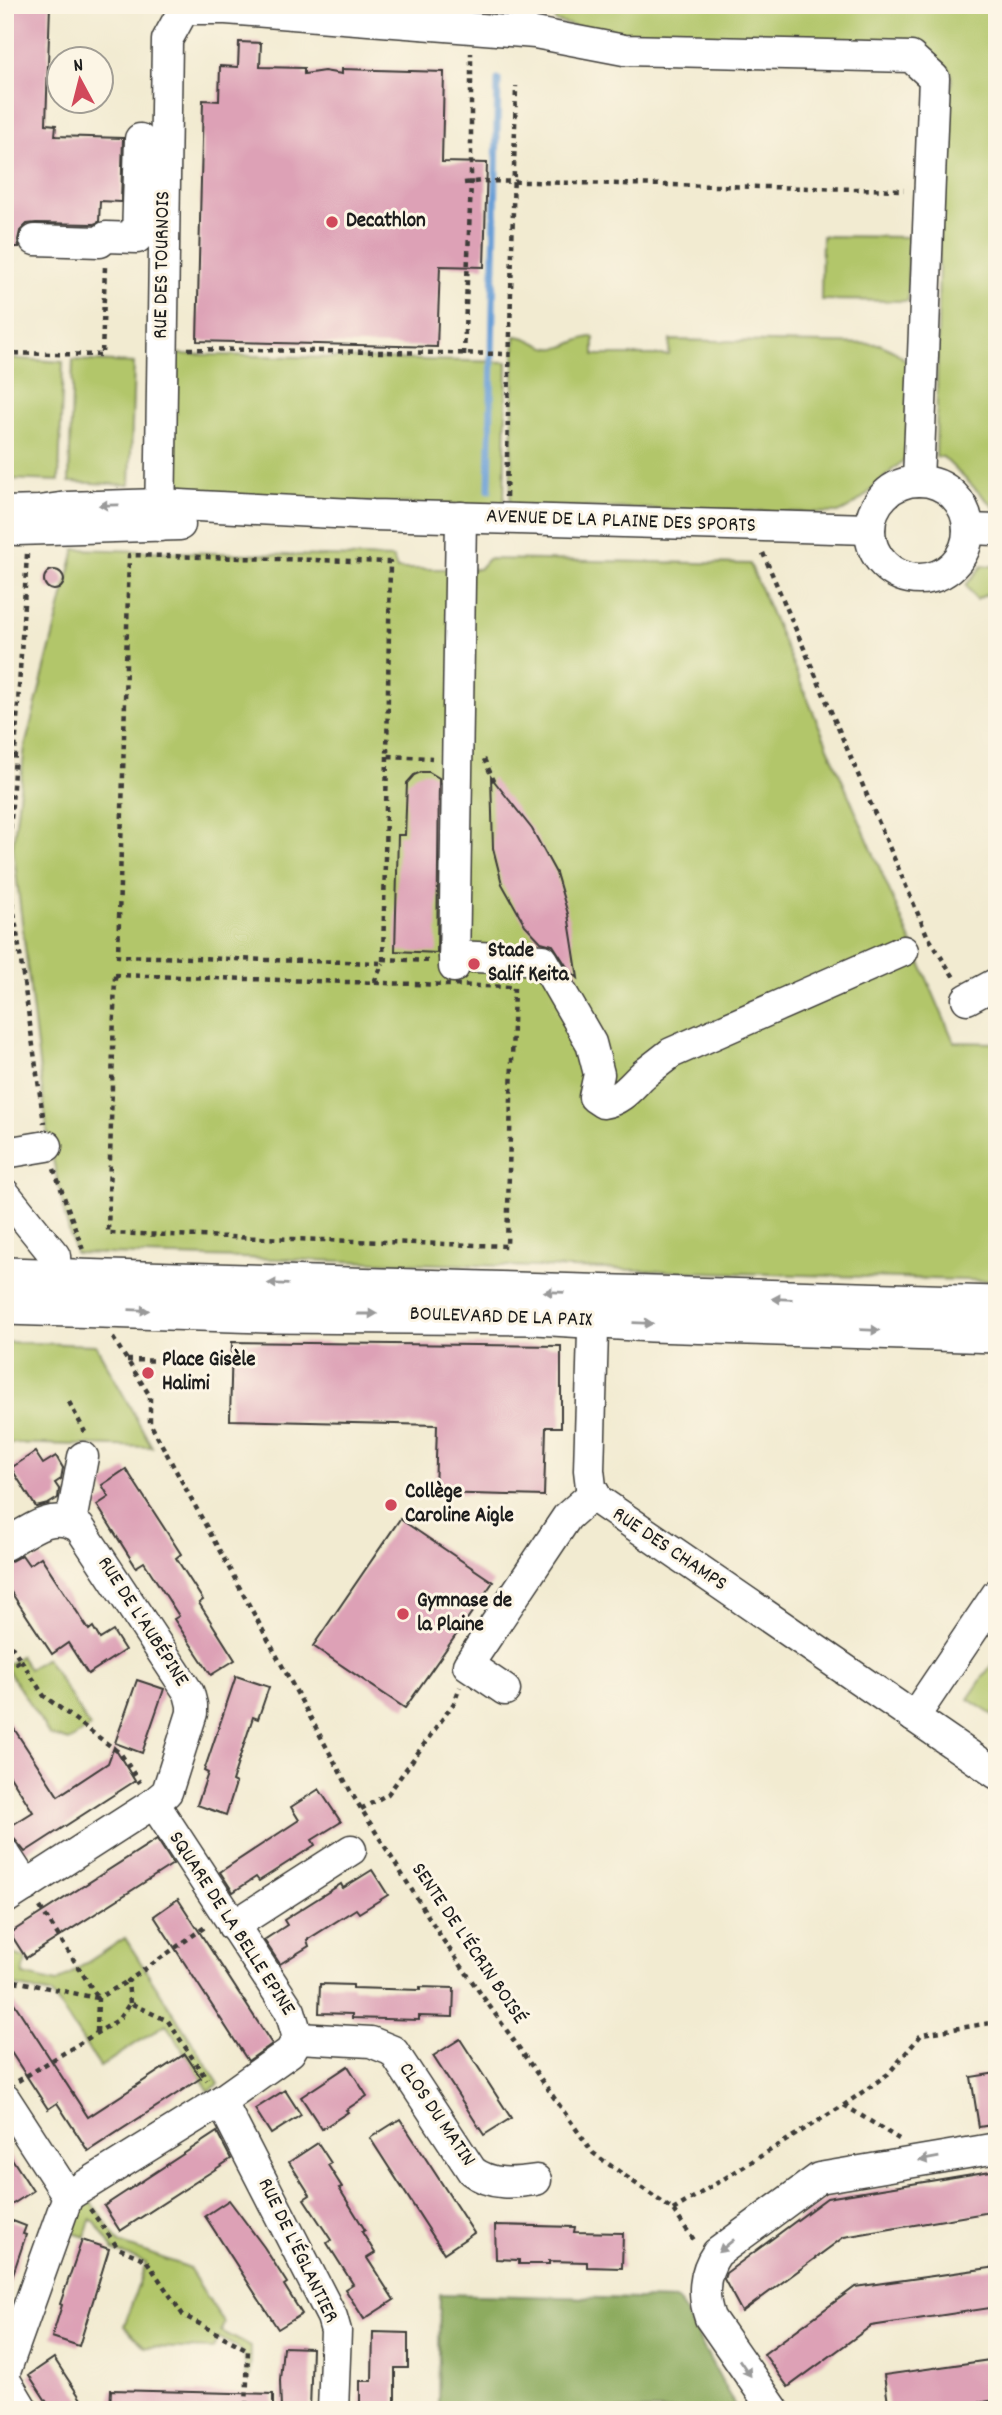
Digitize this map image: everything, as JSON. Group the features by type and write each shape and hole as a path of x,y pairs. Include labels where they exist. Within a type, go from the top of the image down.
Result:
{"main road":[{"name":"BOULEVARD DE LA PAIX","path":"5,1276 593,1307 997,1334"},
{"name":"BOULEVARD DE LA PAIX","path":"5,1306 267,1314 536,1316 593,1307 997,1305"}],"street":[{"name":"RUE DES TOURNOIS","path":"160,515 152,197 167,40 184,9 226,9 471,27"},
{"path":"471,27 535,33 624,50 911,57 934,78 918,481"},
{"path":"35,240 100,242 106,237 137,238 152,197 140,139"},
{"path":"918,481 933,483 947,490 958,500 965,514 983,530 967,541 957,561 949,569 923,579 907,578 891,571 879,560 872,545 870,529 872,514 885,496 903,484 918,481"},
{"name":"AVENUE DE LA PLAINE DES SPORTS","path":"5,512 67,507 160,515 373,515 870,529"},
{"name":"AVENUE DE LA PLAINE DES SPORTS","path":"16,536 160,515"},
{"path":"461,517 454,962 543,960 591,1043 600,1074 594,1097 603,1103 612,1102 624,1095 644,1074 671,1053 915,943"},
{"path":"967,999 997,983"},
{"path":"5,1153 47,1146"},
{"path":"5,1194 55,1256 56,1277"},
{"name":"RUE DES CHAMPS","path":"593,1307 589,1469 594,1493 611,1511 997,1774"},
{"path":"5,1545 41,1523 59,1520 71,1522 83,1457"},
{"path":"505,1690 468,1665 567,1517 594,1493"},
{"name":"RUE DE L'AUBÉPINE","path":"71,1522 80,1528 191,1699 190,1723 173,1777 165,1795 153,1803"},
{"path":"914,1717 997,1594"},
{"path":"5,1854 16,1892 153,1803"},
{"name":"SQUARE DE LA BELLE EPINE","path":"73,2194 221,2101 290,2052 298,2038 289,2011 153,1803"},
{"path":"230,1919 351,1850"},
{"name":"CLOS DU MATIN","path":"298,2038 371,2042 393,2051 472,2171 481,2178 495,2181 536,2180"},
{"path":"5,2372 73,2194 11,2090"},
{"name":"RUE DE L'ÉGLANTIER","path":"221,2101 332,2317 336,2331 333,2410"},
{"path":"774,2410 710,2318 705,2292 706,2276 717,2253 819,2178 997,2148"},
{"path":"5,2380 23,2410"}],"path":[{"path":"464,355 471,27"},
{"path":"506,518 507,354 516,86"},
{"path":"468,183 482,181 929,191"},
{"path":"5,353 102,355 106,237"},
{"path":"184,348 507,354"},
{"path":"16,536 8,870 47,1146 85,1256"},
{"path":"763,553 915,943"},
{"path":"374,982 383,961 390,562 129,555 118,956 383,961 454,962"},
{"path":"387,756 457,760"},
{"path":"115,975 374,982 514,987 507,1246 108,1233 115,975"},
{"name":"SENTE DE L'ÉCRIN BOISÉ","path":"110,1334 150,1396 150,1423 361,1809 443,1941 593,2153 673,2210 695,2241"},
{"path":"127,1360 176,1361"},
{"path":"69,1402 88,1437 83,1457"},
{"path":"5,1637 44,1696 121,1754 153,1803"},
{"path":"5,1670 21,1660"},
{"path":"361,1809 388,1794 454,1703 468,1665"},
{"path":"16,1892 98,1998 97,2032"},
{"path":"5,1979 98,1998 230,1919"},
{"path":"11,2090 118,2020 130,2003 128,1981"},
{"path":"130,2003 168,2021 221,2101"},
{"path":"673,2210 844,2105 888,2074 922,2034 997,2022"},
{"path":"844,2105 906,2143"},
{"path":"73,2194 118,2248 146,2260 183,2315 248,2350 246,2410"}],"green space":[{"path":"556,5 997,5 997,510 943,457 936,457 941,118 952,83 949,69 919,48 628,40 555,21"},
{"path":"822,236 908,237 908,301 821,300"},
{"path":"515,336 551,348 594,337 594,355 669,355 670,340 879,344 901,356 907,366 911,391 909,457 858,502 838,513 510,506"},
{"path":"174,354 507,362 504,506 185,498 173,488"},
{"path":"5,358 63,362 59,481 5,479"},
{"path":"73,360 134,363 130,485 69,482"},
{"name":"Stade Salif Keita","path":"75,549 393,558 397,569 479,569 488,559 750,564 954,1042 997,1043 997,1281 75,1253 47,1130 13,847 25,747"},
{"path":"982,566 997,566 997,589 976,600 966,585"},
{"path":"5,1342 96,1345 152,1447 5,1443"},
{"path":"20,1656 29,1669 46,1658 90,1727 69,1741 50,1735 5,1666"},
{"path":"997,1657 997,1718 968,1699"},
{"path":"5,1925 10,1933 8,1953 26,1958 23,1975 56,1983 125,1938 219,2084 209,2091 166,2024 100,2067 52,1994 15,1986 12,2000 5,2004"},
{"path":"91,2201 119,2243 188,2267 224,2323 221,2331 251,2347 250,2380 245,2380 242,2353 218,2338 213,2349 145,2347 124,2326 146,2263 114,2251 94,2221 90,2220 85,2237 73,2233 81,2209"},
{"path":"440,2294 678,2300 737,2410 438,2410"}],"building":[{"path":"5,5 50,5 49,46 46,46 46,124 56,125 55,136 123,138 121,202 100,201 99,222 94,224 27,224 20,231 19,247 5,247"},
{"name":"Decathlon","path":"239,42 261,43 260,67 304,68 304,74 324,71 342,74 342,69 444,72 442,162 487,163 484,267 440,266 437,347 197,341 203,100 219,101 220,66 238,67"},
{"path":"54,570 61,573 64,580 61,587 54,590 47,587 44,580 47,573"},
{"path":"421,772 429,772 439,778 437,953 395,951 398,835 405,835 407,783"},
{"path":"491,777 532,829 556,873 568,914 578,978 569,970 553,945 541,942 525,925 502,884 493,848"},
{"path":"232,1342 561,1346 561,1427 546,1427 544,1496 435,1493 437,1425 230,1420"},
{"path":"35,1452 43,1464 56,1456 63,1468 61,1479 55,1483 59,1489 58,1498 36,1507 11,1468"},
{"path":"126,1469 181,1554 176,1558 203,1600 199,1603 235,1660 211,1675 174,1619 179,1616 144,1562 136,1567 97,1505 109,1497 102,1485"},
{"name":"Gymnase de la Plaine","path":"400,1519 493,1582 405,1708 313,1646"},
{"path":"22,1555 29,1565 41,1557 89,1630 93,1627 100,1639 113,1631 125,1650 88,1674 68,1643 52,1654 5,1583 5,1564"},
{"path":"236,1676 269,1687 258,1719 253,1717 232,1781 236,1783 226,1815 197,1805 208,1773 204,1771"},
{"path":"137,1680 164,1689 142,1753 115,1743"},
{"path":"5,1715 58,1796 108,1763 114,1747 135,1781 25,1852 6,1829 33,1812 5,1768"},
{"path":"319,1789 341,1822 312,1840 315,1845 259,1881 256,1877 233,1892 220,1872 299,1820 291,1807"},
{"path":"157,1839 173,1864 26,1958 10,1933"},
{"path":"372,1870 388,1895 359,1913 356,1909 307,1940 309,1946 280,1964 264,1940 287,1925 284,1920 341,1884 343,1888"},
{"path":"178,1899 272,2044 248,2061 154,1916"},
{"path":"320,1984 420,1990 420,1987 454,1988 453,2017 419,2016 419,2020 352,2018 352,2014 319,2013"},
{"path":"5,1989 88,2117 185,2054 201,2078 88,2151 57,2103 48,2109 5,2043"},
{"path":"460,2039 511,2118 484,2135 433,2056"},
{"path":"348,2066 367,2096 322,2129 301,2097"},
{"path":"997,2073 997,2124 979,2127 971,2077"},
{"path":"285,2090 301,2115 271,2134 255,2109"},
{"path":"400,2119 474,2233 444,2253 370,2138"},
{"path":"217,2132 231,2159 120,2231 104,2206"},
{"path":"318,2143 331,2163 328,2165 342,2187 339,2188 365,2230 362,2232 375,2253 367,2258 394,2300 364,2319 345,2289 353,2284 327,2243 331,2240 304,2199 310,2195 289,2162"},
{"path":"5,2148 33,2191 5,2209"},
{"path":"997,2170 997,2211 844,2237 742,2312 724,2279 726,2273 827,2198"},
{"path":"229,2200 264,2247 287,2283 284,2285 302,2314 278,2329 205,2216"},
{"path":"5,2218 26,2226 23,2234 26,2235 8,2289 5,2288"},
{"path":"495,2225 575,2227 574,2232 623,2233 622,2268 587,2267 587,2262 549,2261 549,2264 519,2264 519,2260 496,2259"},
{"path":"82,2240 109,2249 79,2346 52,2337 62,2305 60,2304"},
{"path":"997,2267 997,2307 871,2326 788,2387 764,2354 855,2287"},
{"path":"373,2332 408,2333 408,2368 395,2368 395,2410 360,2410 360,2381 372,2381"},
{"path":"283,2347 312,2348 310,2410 281,2410"},
{"path":"54,2358 88,2410 52,2410 29,2375"},
{"path":"997,2359 997,2400 927,2410 889,2410 884,2375"},
{"path":"111,2390 273,2394 273,2410 110,2410"}],"waterway":[{"path":"489,490 498,80"}],"place":[{"name":"Decathlon","path":"332,222"},
{"name":"Stade Salif Keita","path":"474,964"},
{"name":"Place Gisèle Halimi","path":"148,1373"},
{"name":"Collège Caroline Aigle","path":"391,1505"},
{"name":"Gymnase de la Plaine","path":"403,1614"}]}
